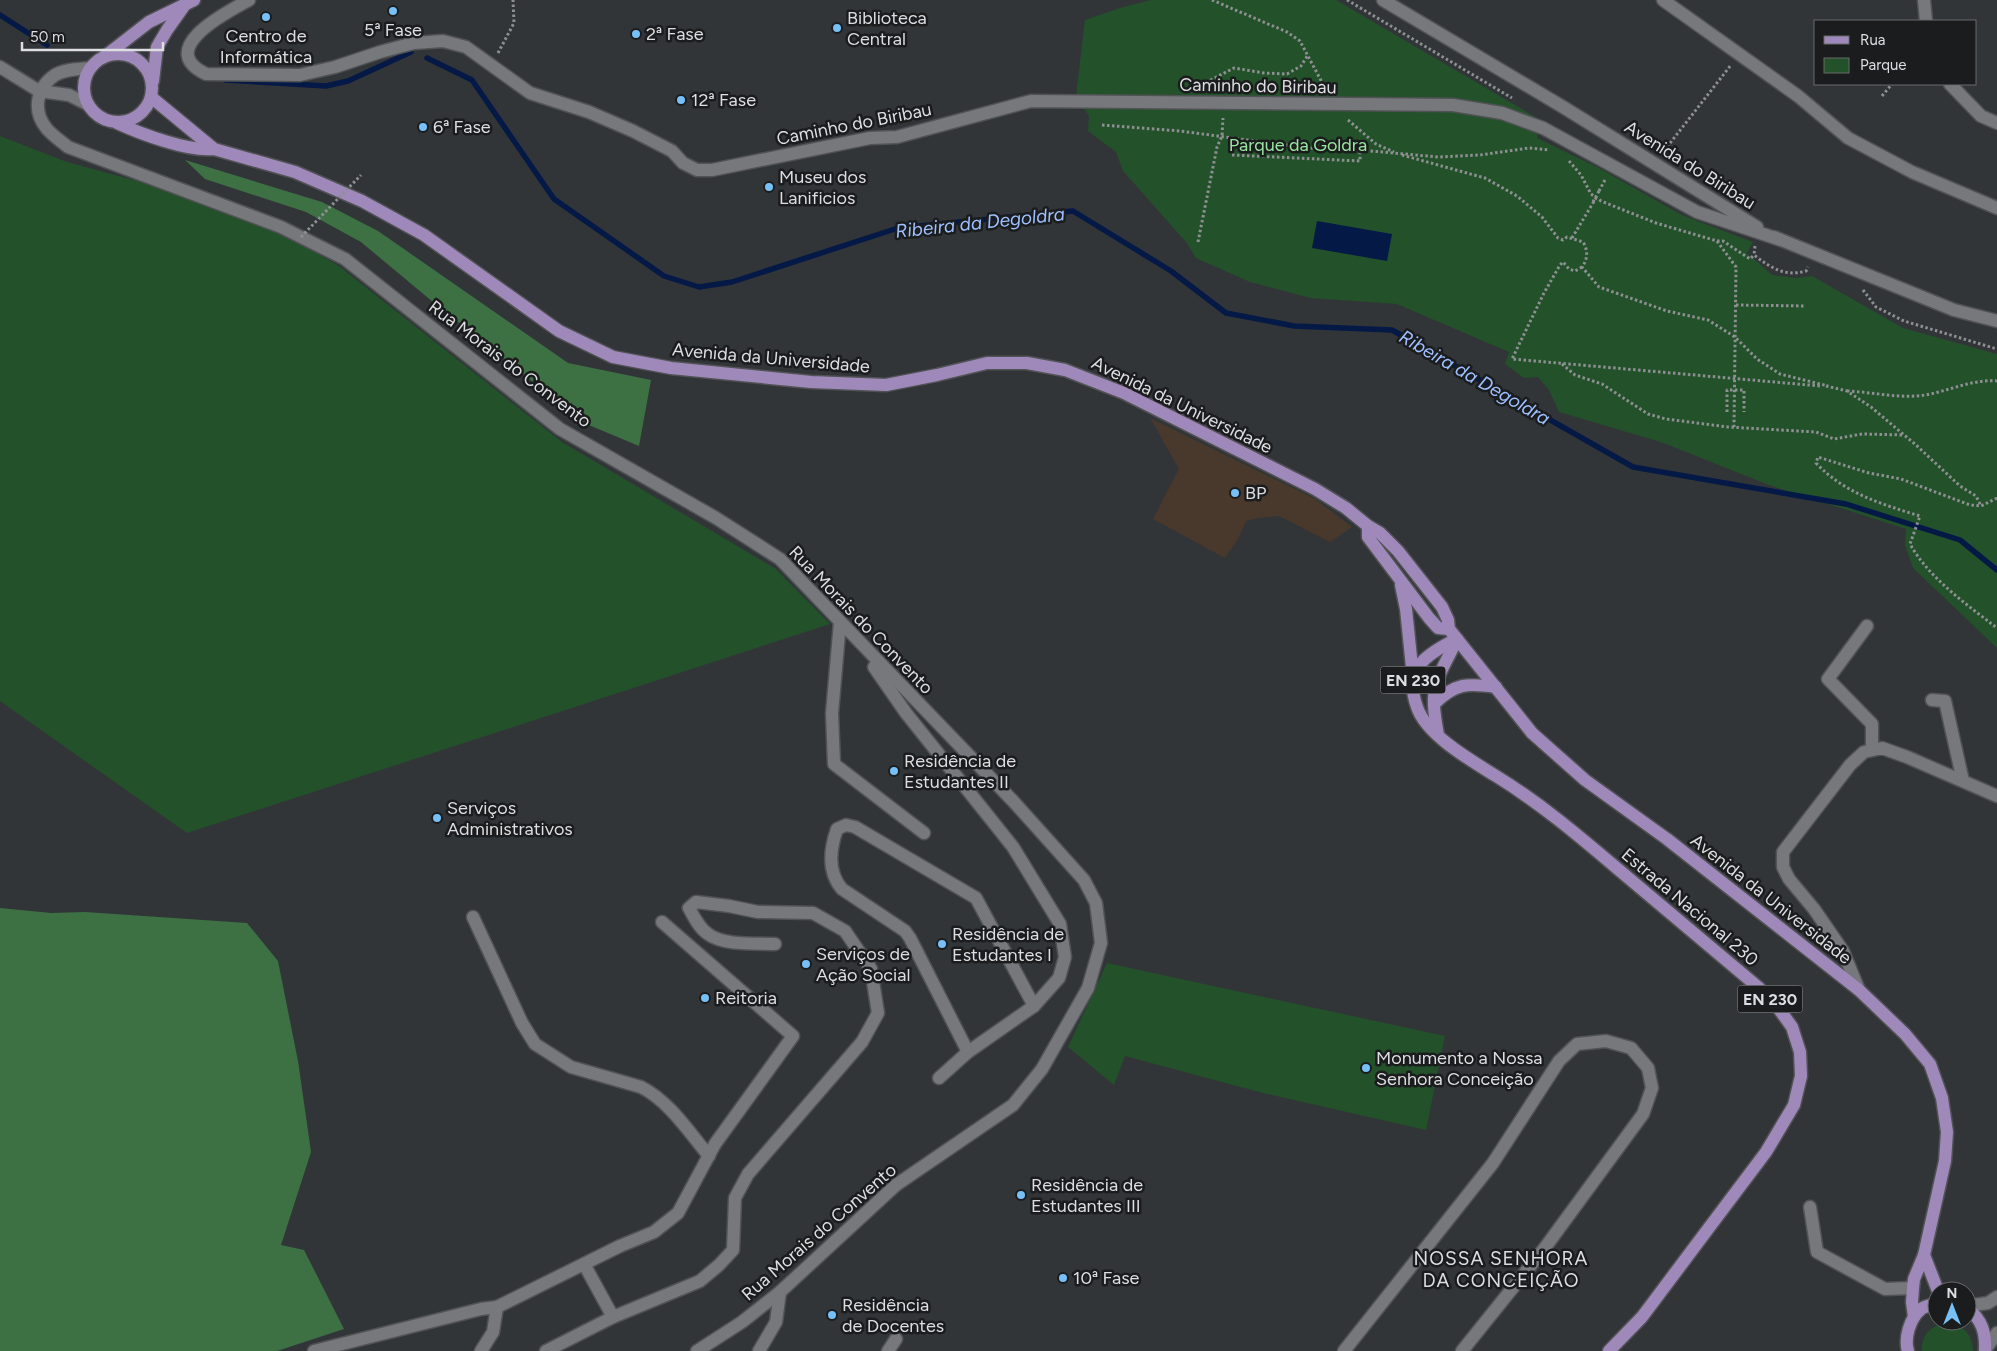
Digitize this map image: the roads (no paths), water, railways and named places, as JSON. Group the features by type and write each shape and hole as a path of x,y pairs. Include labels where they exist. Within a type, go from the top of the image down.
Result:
{"main road":[{"path":"189,3 167,30 157,48 152,92 146,108 138,116 128,121 117,123 99,118 87,104 84,95 83,85 89,68 148,22 189,3"},
{"path":"104,56 126,55 136,59 144,66 150,76 152,92"},
{"name":"Avenida da Universidade","path":"152,92 214,149"},
{"name":"Avenida da Universidade","path":"117,123 138,132 202,150 214,149 295,172 362,201 424,235 559,331 612,357 671,368 811,382 886,385 937,376 987,363 1027,363 1066,370 1124,393 1315,489 1346,508 1380,533 1422,580 1442,607 1453,634 1532,733 1585,780 1667,839 1859,990 1905,1034 1930,1064 1942,1098 1947,1132 1945,1161 1924,1255 1914,1279 1912,1302 1914,1317"},
{"name":"Avenida da Universidade","path":"1368,526 1368,537 1400,580 1438,628 1453,634"},
{"name":"EN 230","path":"1400,580 1406,609 1413,677"},
{"name":"EN 230","path":"1413,677 1417,666 1424,658 1453,634"},
{"name":"EN 230","path":"1438,735 1434,704 1438,680 1453,634"},
{"name":"Estrada Nacional 230","path":"1413,677 1417,708 1423,720 1438,735 1549,812 1758,987 1779,1009 1792,1028 1800,1052 1801,1076 1794,1105 1766,1152 1642,1316 1609,1351"},
{"name":"EN 230","path":"1434,704 1450,689 1465,684 1496,687"},
{"path":"1924,1255 1934,1281"},
{"path":"1900,1351 1914,1317 1927,1307"},
{"path":"1977,1317 1986,1338 1985,1351"},
{"path":"1908,1333 1908,1351"}],"street":[{"name":"Caminho do Biribau","path":"249,0 197,33 190,43 188,55 194,68 206,74 300,75 335,67 414,43 443,41 466,46 530,93 589,112 633,131 672,150 683,163 697,170 712,170 870,138 897,137 1031,100 1453,105 1502,113 1543,128 1697,212 1781,240"},
{"name":"Avenida do Biribau","path":"1383,0 1563,107 1729,211 1781,240 1954,310 1997,321"},
{"path":"1663,0 1798,96 1848,138 1912,172 1997,208"},
{"path":"1924,0 1926,20"},
{"path":"0,67 39,91 69,95 87,104"},
{"path":"39,91 55,75 72,69 89,68"},
{"path":"1951,85 1981,116 1997,123"},
{"name":"Rua Morais do Convento","path":"39,91 39,112 46,128 68,147 281,227 345,259 560,429 716,518 780,559 1012,801 1084,880 1096,903 1101,943 1088,988 1042,1069 1012,1105 896,1184 780,1292 742,1322 697,1351"},
{"path":"840,622 832,713 832,754 834,764 924,833"},
{"path":"1867,626 1828,679 1872,724 1872,750"},
{"path":"853,636 906,713 1012,847 1060,924 1066,957 1059,978 1034,1006 968,1052 939,1078"},
{"path":"1932,700 1945,701 1963,781"},
{"path":"1859,990 1843,951 1814,909 1789,880 1783,867 1783,852 1850,765 1864,752 1882,748 1997,796"},
{"path":"968,1052 905,931 842,889 835,881 831,858 837,828 846,825 855,827 976,898 1034,1006"},
{"path":"546,1351 612,1317 700,1281 733,1250 735,1198 748,1174 862,1042 878,1013 871,969 845,931 812,913 758,912 696,902 689,908 696,921 708,935 733,943 775,944"},
{"path":"473,918 522,1023 535,1044 571,1067 641,1086 650,1091 670,1110 709,1156"},
{"path":"314,1351 481,1309 497,1307 654,1232 678,1213 715,1144 793,1036 662,922"},
{"path":"1344,1351 1493,1164 1559,1061 1577,1044 1606,1041 1631,1048 1648,1068 1652,1088 1643,1114 1544,1249 1462,1351"},
{"path":"1810,1206 1817,1252 1885,1289 1913,1288"},
{"path":"584,1264 612,1317"},
{"path":"760,1351 776,1322 780,1292"},
{"path":"1977,1305 1988,1303 1997,1297"},
{"path":"481,1351 493,1332 497,1307"},
{"path":"1985,1351 1997,1333"},
{"path":"888,1351 896,1339"}],"water":[{"path":"1317,221 1392,234 1387,261 1312,248"}],"waterway":[{"name":"Ribeira da Degoldra","path":"0,15 47,45"},
{"name":"Ribeira da Degoldra","path":"226,80 326,86 348,81 411,52"},
{"name":"Ribeira da Degoldra","path":"427,58 472,80 554,199 664,276 699,287 732,282 898,228 1073,211 1171,271 1226,313 1294,326 1392,330 1633,467 1846,504 1960,540 1997,570"}],"place":[{"name":"5ª Fase","path":"393,11"},
{"name":"Centro de Informática","path":"266,17"},
{"name":"Biblioteca Central","path":"837,28"},
{"name":"2ª Fase","path":"636,34"},
{"name":"12ª Fase","path":"681,100"},
{"name":"6ª Fase","path":"423,127"},
{"name":"Museu dos Lanificios","path":"769,187"},
{"name":"BP","path":"1235,493"},
{"name":"Residência de Estudantes II","path":"894,771"},
{"name":"Serviços Administrativos","path":"437,818"},
{"name":"Residência de Estudantes I","path":"942,944"},
{"name":"Serviços de Ação Social","path":"806,964"},
{"name":"Reitoria","path":"705,998"},
{"name":"Monumento a Nossa Senhora Conceição","path":"1366,1068"},
{"name":"Residência de Estudantes III","path":"1021,1195"},
{"name":"10ª Fase","path":"1063,1278"},
{"name":"Residência de Docentes","path":"832,1315"}],"district":[{"name":"NOSSA SENHORA DA CONCEIÇÃO","path":"1501,1269"}],"park label":[{"name":"Parque da Goldra","path":"1298,145"}]}
